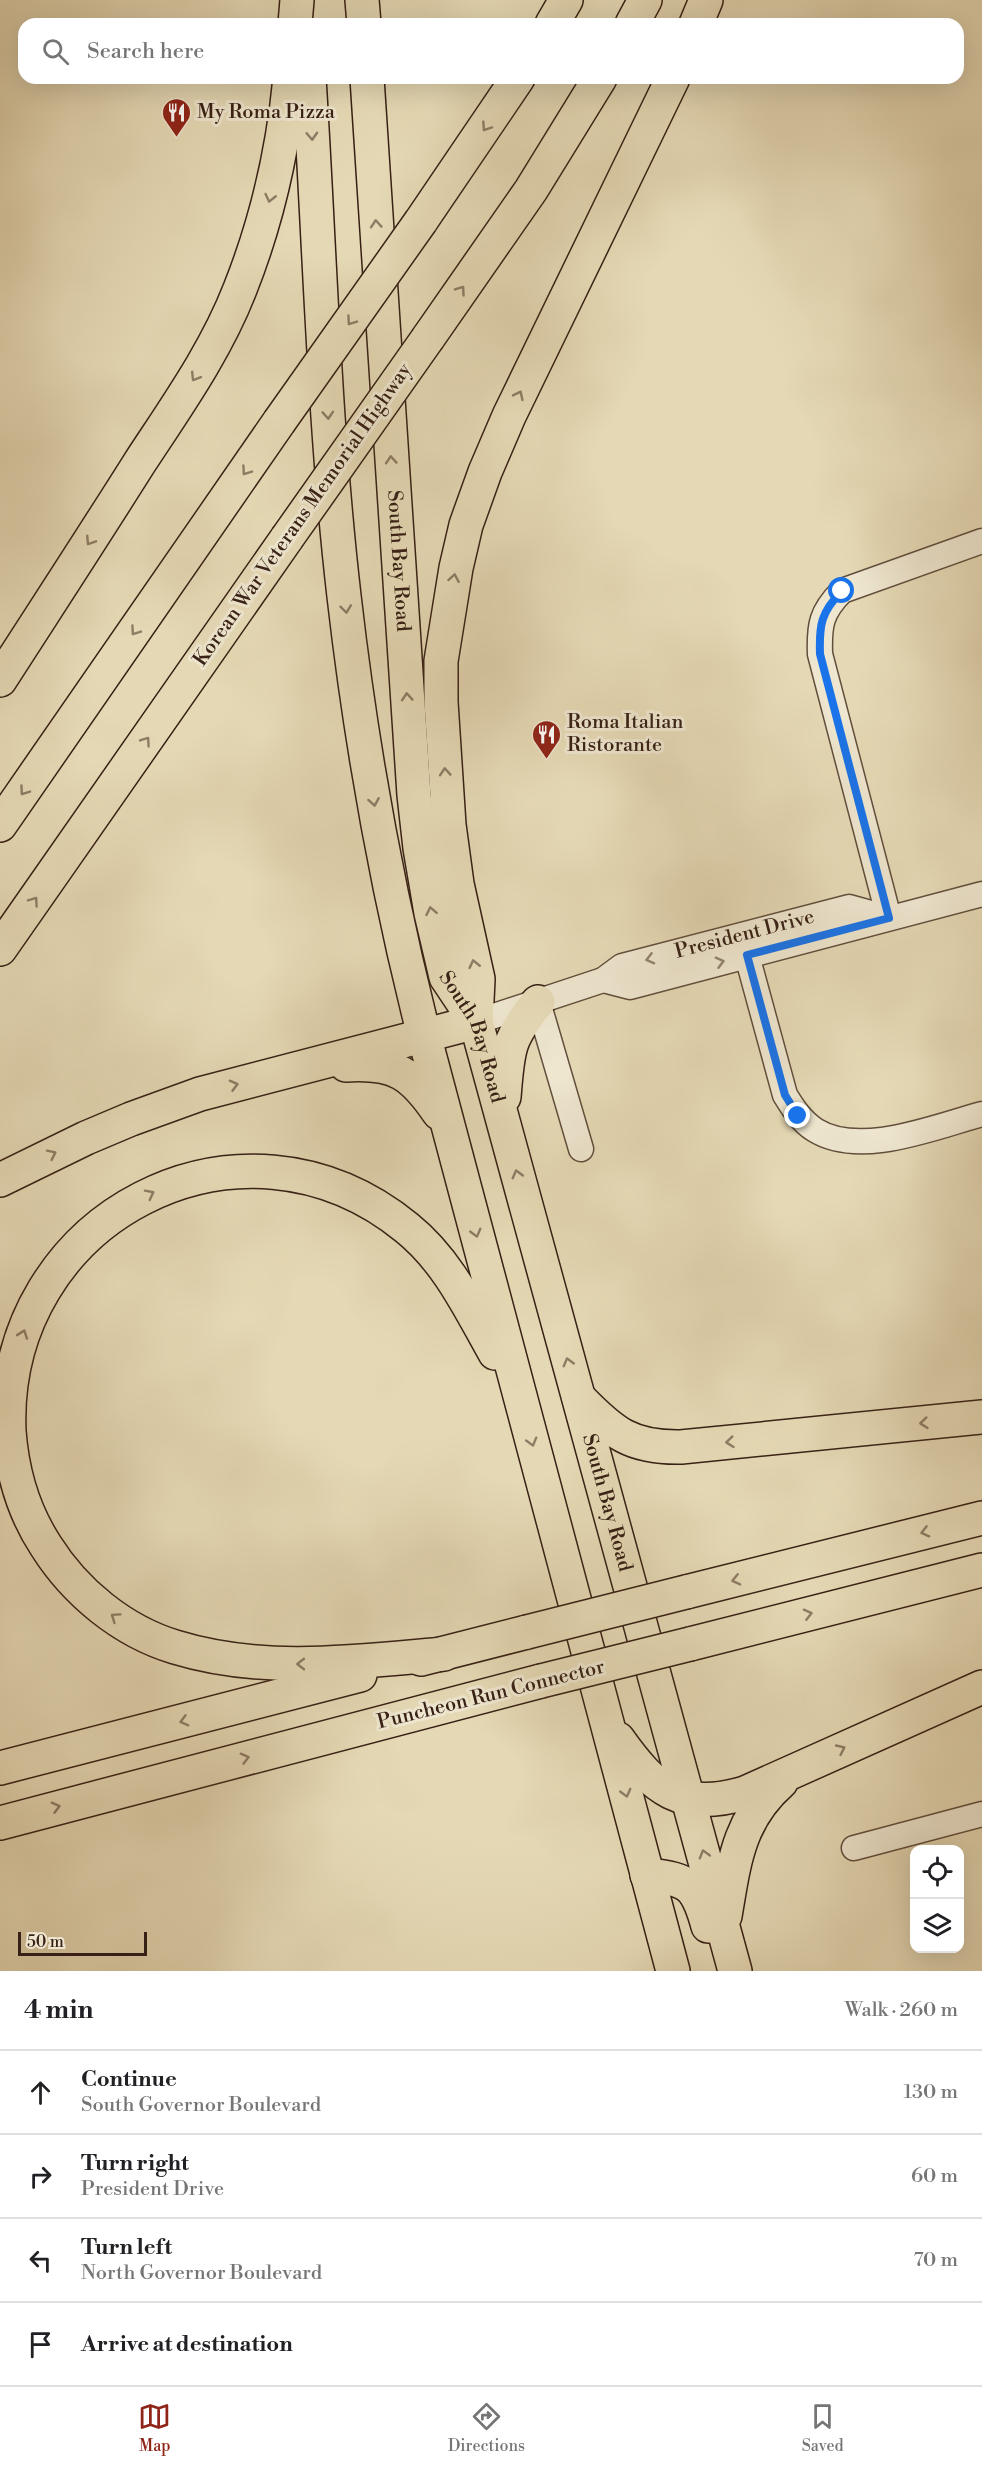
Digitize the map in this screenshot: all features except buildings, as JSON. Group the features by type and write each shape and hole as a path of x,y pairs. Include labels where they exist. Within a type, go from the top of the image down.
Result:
{"highway":[{"path":"296,18 297,0"},
{"path":"304,0 305,18"},
{"path":"362,0 364,18"},
{"path":"556,18 566,0"},
{"path":"635,18 645,0"},
{"path":"698,18 706,0"},
{"path":"0,680 174,411 223,327 243,282 268,206 280,153 289,84"},
{"name":"South Bay Road","path":"309,84 328,414 344,595 377,822 396,920 424,1035 674,1971"},
{"name":"South Bay Road","path":"367,84 405,668 420,848 431,913 446,977 476,1022 735,1971"},
{"path":"0,825 514,84"},
{"name":"Korean War Veterans Memorial Highway","path":"0,949 531,190 596,84"},
{"path":"0,1180 131,1119 200,1094 476,1022 478,979 457,884 448,825 441,702 441,661 456,568 466,525 509,416 670,84"},
{"path":"502,1119 510,1042 515,1031 538,1002"},
{"path":"296,1069 371,1064 396,1069 418,1084 448,1126"},
{"path":"444,1654 316,1664 239,1661 171,1646 120,1622 73,1582 52,1556 25,1507 15,1478 10,1448 9,1394 15,1358 24,1330 52,1276 84,1238 112,1215 160,1189 189,1179 222,1172 258,1171 294,1175 345,1190 371,1203 406,1227 428,1247 459,1288 519,1395"},
{"path":"577,1395 614,1432 628,1440 659,1448 982,1418"},
{"path":"0,1768 982,1518"},
{"name":"Puncheon Run Connector","path":"0,1823 541,1681 982,1570"},
{"path":"608,1725 648,1778 668,1791 688,1799 730,1798 982,1687"},
{"path":"723,1927 735,1859 751,1815 772,1790 795,1770"},
{"path":"647,1875 677,1880 696,1892 701,1901 721,1971"}],"street":[{"path":"889,918 820,654 819,635 822,619 828,605 842,591 982,541"},
{"name":"President Drive","path":"476,1022 603,980 630,987 744,945 889,918 982,894"},
{"path":"744,945 785,1095 798,1116 815,1129 830,1137 868,1142 982,1114"},
{"path":"538,1002 581,1149"},
{"path":"854,1848 982,1814"}],"place":[{"name":"My Roma Pizza","path":"176,138"},
{"name":"Roma Italian Ristorante","path":"546,760"}],"route":[{"path":"798,1116 785,1095 747,955 889,918 820,654 819,635 822,619 828,605 842,591"}]}
